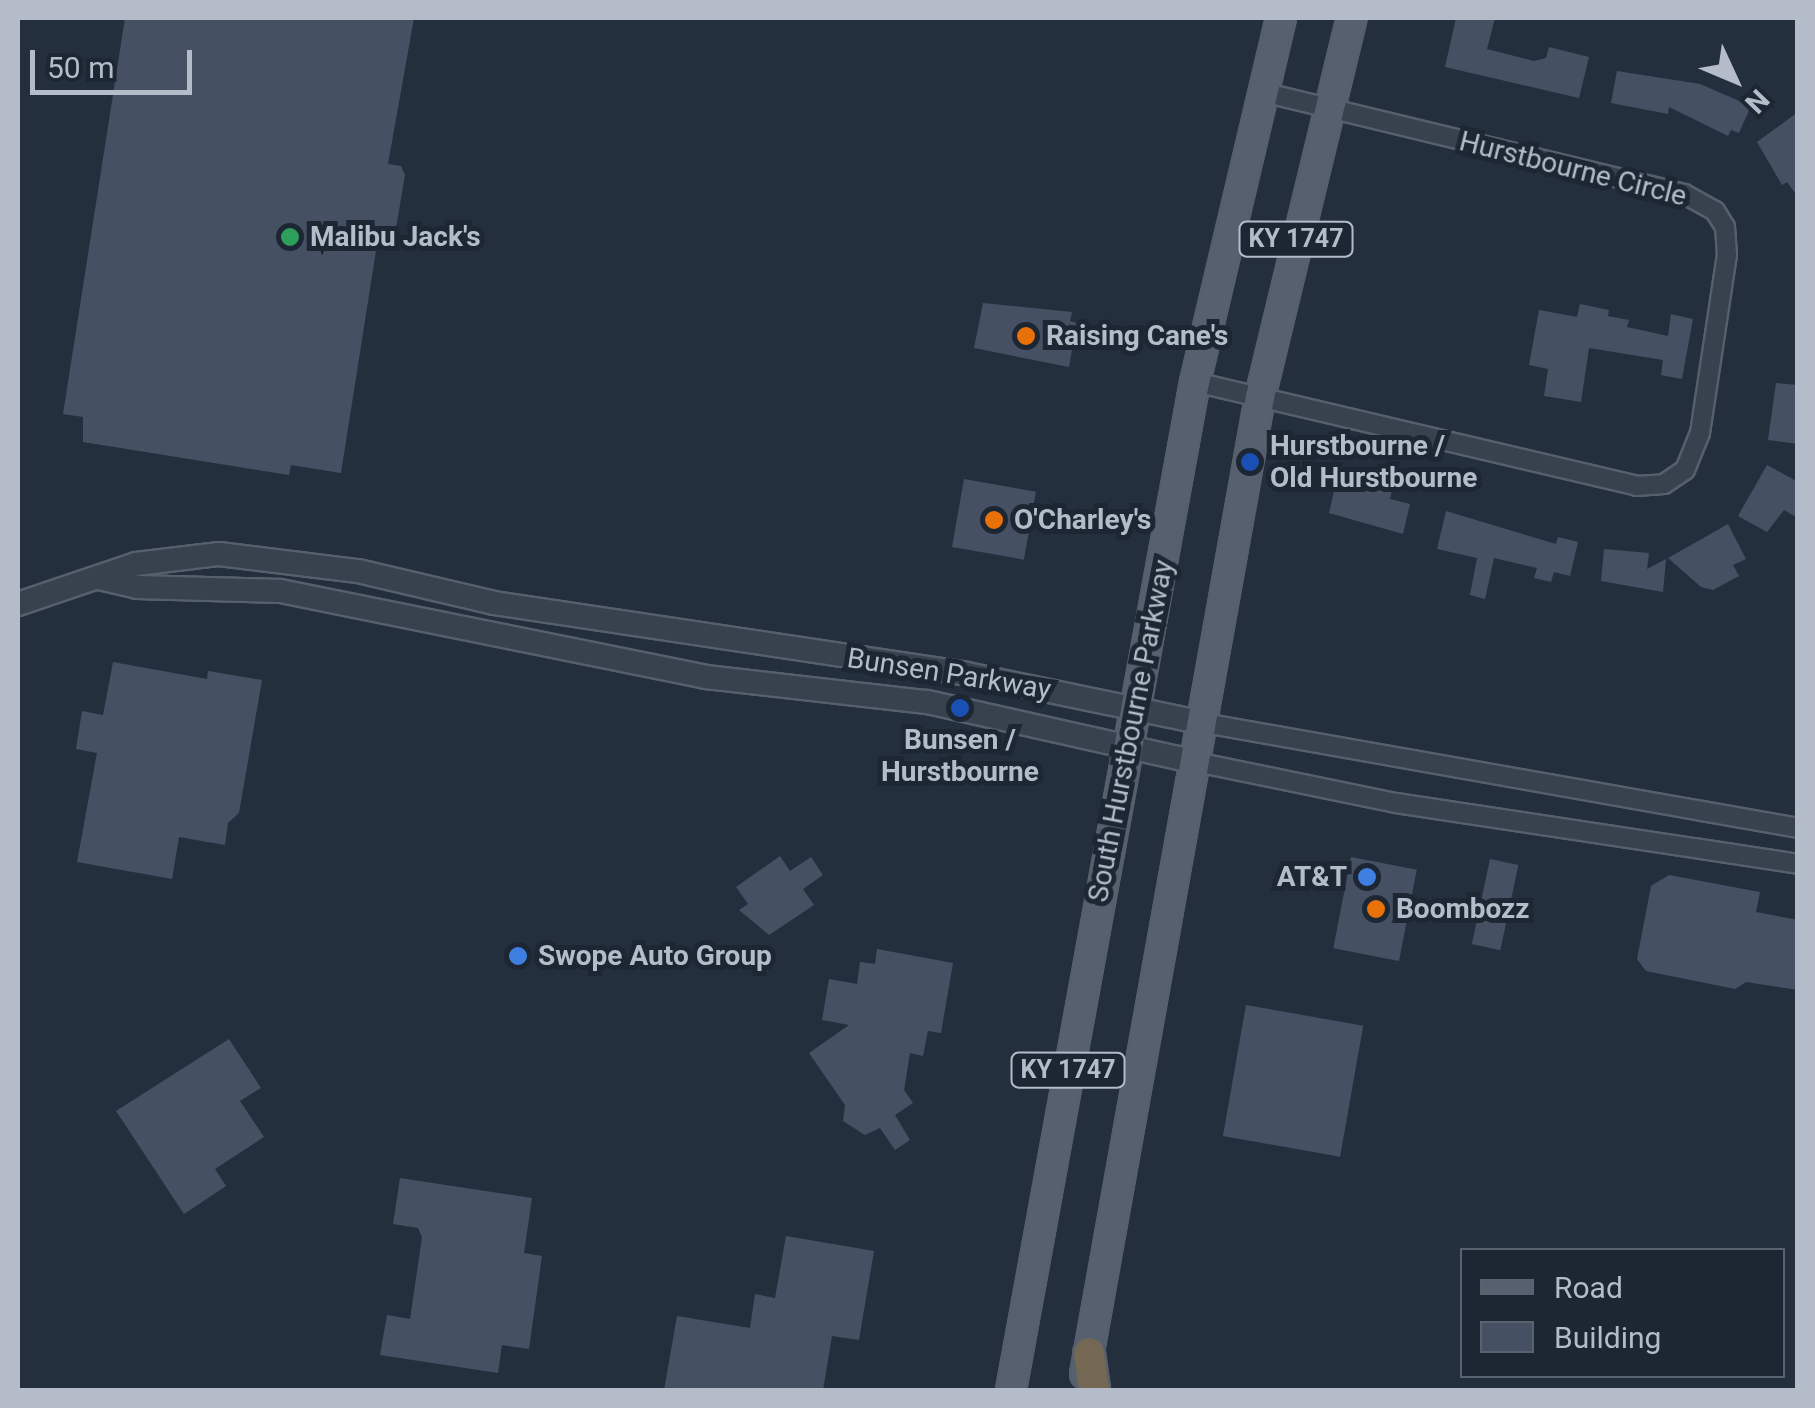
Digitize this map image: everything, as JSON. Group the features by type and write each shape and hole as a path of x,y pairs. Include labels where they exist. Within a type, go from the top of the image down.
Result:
{"highway":[{"path":"1089,1352 1094,1390"}],"main road":[{"name":"South Hurstbourne Parkway","path":"1011,1390 1196,382 1259,91 1281,18"},
{"name":"KY 1747","path":"1082,1390 1260,397 1352,18"}],"street":[{"name":"Hurstbourne Circle","path":"1196,382 1638,486 1672,481 1698,444 1728,254 1715,211 1684,194 1259,91"},
{"name":"Bunsen Parkway","path":"18,604 136,564 219,554 358,571 494,603 967,674 1204,723 1798,828"},
{"name":"Bunsen Parkway","path":"99,578 136,587 280,591 706,677 927,702 1127,749 1396,803 1798,864"}],"building":[{"path":"125,18 414,18 388,164 401,166 405,175 394,240 378,238 341,473 291,465 289,475 83,442 83,417 63,414"},
{"path":"1456,18 1495,18 1487,49 1534,61 1546,58 1549,47 1589,57 1579,98 1445,67"},
{"path":"1617,71 1700,84 1751,106 1739,133 1731,130 1728,136 1669,107 1668,114 1611,103"},
{"path":"1798,112 1798,197 1787,182 1782,185 1757,142"},
{"name":"Raising Cane's","path":"983,303 1072,312 1070,321 1077,323 1069,367 974,348"},
{"path":"1580,304 1609,310 1608,316 1629,320 1627,327 1668,336 1671,314 1693,319 1682,379 1661,375 1663,360 1589,348 1581,402 1544,396 1548,369 1529,365 1539,310 1577,317"},
{"path":"1776,383 1798,385 1798,444 1768,440"},
{"path":"1767,465 1798,482 1798,518 1784,510 1767,532 1738,516"},
{"name":"O'Charley's","path":"964,479 1036,492 1024,560 952,547"},
{"path":"1360,483 1392,490 1390,499 1410,504 1403,534 1329,513 1335,487 1359,492"},
{"path":"1446,511 1556,544 1558,537 1578,542 1570,576 1554,572 1551,582 1534,578 1537,568 1494,558 1485,599 1470,595 1477,558 1437,549"},
{"path":"1728,524 1746,559 1733,565 1739,576 1713,590 1701,587 1668,558"},
{"path":"1604,549 1649,553 1647,569 1666,559 1663,592 1601,581"},
{"path":"113,662 207,679 208,671 262,680 239,813 228,823 225,845 179,837 172,879 77,862 97,753 76,749 82,711 103,715"},
{"path":"780,856 790,871 811,857 823,875 803,889 814,905 769,935 739,910 748,904 736,887"},
{"name":"Boombozz","path":"1351,857 1417,870 1399,961 1333,948"},
{"path":"1490,859 1518,865 1500,950 1472,944"},
{"path":"1669,875 1760,892 1756,912 1798,920 1798,990 1746,982 1735,989 1646,971 1637,959 1651,886"},
{"path":"877,949 953,963 941,1033 928,1031 923,1056 910,1053 904,1090 913,1103 895,1115 910,1140 895,1150 880,1128 865,1135 843,1121 845,1105 809,1053 849,1025 822,1020 829,979 857,984 860,962 875,964"},
{"path":"1246,1005 1363,1026 1340,1157 1223,1136"},
{"path":"229,1039 261,1088 240,1101 264,1137 215,1169 226,1186 184,1214 116,1111"},
{"path":"400,1178 532,1198 524,1253 542,1256 529,1349 502,1345 498,1373 380,1355 387,1315 410,1319 422,1237 418,1228 393,1224"},
{"path":"786,1236 874,1251 859,1340 832,1336 823,1390 664,1390 677,1316 750,1328 755,1294 775,1298"}],"place":[{"name":"Malibu Jack's","path":"290,237"},
{"name":"Raising Cane's","path":"1026,336"},
{"name":"Hurstbourne / Old Hurstbourne","path":"1250,462"},
{"name":"O'Charley's","path":"994,520"},
{"name":"Bunsen / Hurstbourne","path":"960,708"},
{"name":"AT&T","path":"1367,877"},
{"name":"Boombozz","path":"1376,909"},
{"name":"Swope Auto Group","path":"518,956"}]}
